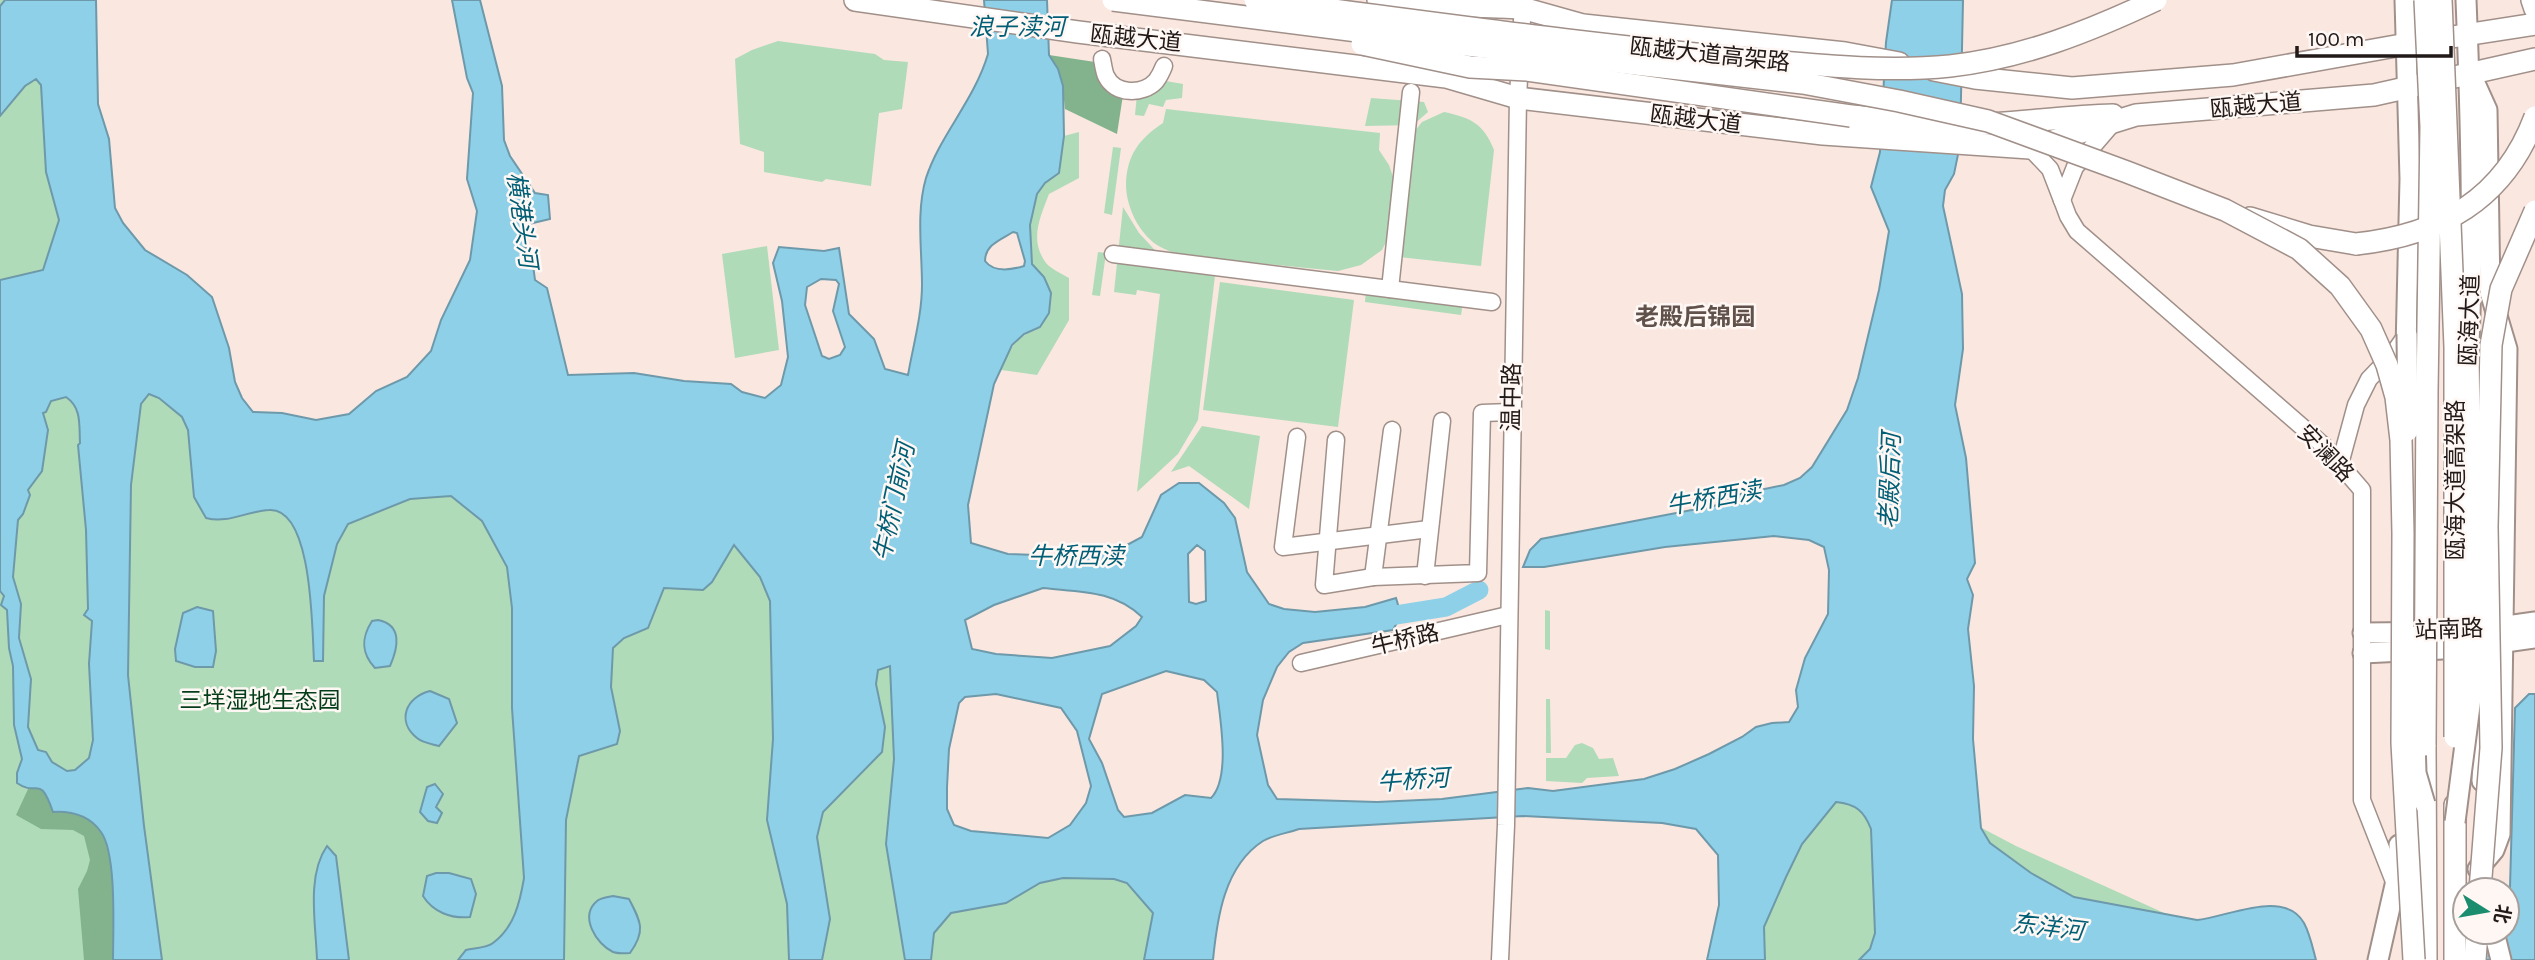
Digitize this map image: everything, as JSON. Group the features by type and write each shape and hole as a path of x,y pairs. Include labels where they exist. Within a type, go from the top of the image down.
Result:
{"highway":[{"name":"瓯越大道","path":"855,0 1446,77 1518,98 1824,134 2030,148 2136,115 2374,95 2535,59"},
{"name":"瓯越大道高架路","path":"1113,0 1250,8 1686,53 1885,68 1950,66 2029,52 2109,22 2156,0"},
{"name":"瓯越大道","path":"1378,0 1407,4 1522,4 1583,25 1845,52 1975,78 2073,88 2233,75 2535,24"},
{"name":"瓯海大道高架路","path":"2425,0 2431,127 2427,406 2426,960"},
{"name":"瓯海大道高架路","path":"2441,0 2455,347 2455,960"},
{"path":"2532,0 2535,9"},
{"name":"瓯越大道高架路","path":"1250,8 1467,45 1803,83 1899,100 1988,121 2225,210"},
{"path":"1250,8 1309,33 1470,66 1527,70 1850,116 1951,125 2029,123 2086,116 2136,115"},
{"path":"2225,210 2309,236 2356,244 2391,241 2415,234 2458,215 2500,181 2526,140 2535,117"},
{"path":"2225,210 2298,249 2340,286 2371,329 2387,365 2396,397 2401,440 2403,533 2402,743 2414,960"},
{"path":"2482,876 2491,748 2487,527 2491,345 2501,289 2535,211"}],"main road":[{"path":"2378,960 2400,863 2394,641 2407,334 2410,179 2405,0"},
{"name":"瓯海大道","path":"2466,0 2470,72 2472,235 2461,490 2463,640 2482,770 2481,876"},
{"path":"2470,72 2487,110 2490,292 2507,349 2500,834 2484,876"},
{"path":"2407,334 2416,773 2426,804"},
{"path":"2455,822 2473,682 2469,349"},
{"name":"站南路","path":"2503,635 2535,622"},
{"name":"站南路","path":"2363,633 2394,641 2463,640 2503,635 2535,638"},
{"name":"站南路","path":"2363,653 2394,641"}],"street":[{"name":"温中路","path":"1500,960 1506,825 1511,412 1522,4"},
{"path":"1102,59 1106,76 1116,88 1130,90 1142,91 1157,80 1164,66"},
{"path":"1390,289 1411,92"},
{"path":"2062,200 2075,167 2112,122"},
{"name":"安澜路","path":"2030,148 2050,169 2067,216 2077,231 2324,446 2362,490 2362,800 2395,884"},
{"path":"1113,254 1492,302"},
{"path":"2340,464 2356,405 2369,379 2393,354 2407,334"},
{"path":"1336,440 1324,585 1373,577 1478,572 1482,413 1511,412"},
{"path":"1424,576 1442,421"},
{"path":"1373,577 1392,430"},
{"path":"1297,437 1283,547 1429,529"},
{"name":"牛桥路","path":"1301,663 1508,615"}],"green space":[{"name":"三垟湿地生态园","path":"0,0 67,0 71,338 313,447 917,481 939,855 1172,840 1206,960 0,960"},
{"path":"778,41 875,54 884,60 908,62 902,109 879,113 871,186 826,179 822,182 764,172 764,152 740,144 735,59"},
{"path":"1049,55 1095,62 1123,95 1117,134 1065,109 1062,81"},
{"path":"1160,80 1183,84 1182,98 1166,100 1163,107 1149,104 1144,116 1135,115 1137,94"},
{"path":"1371,98 1424,102 1428,112 1413,125 1365,126"},
{"path":"1166,109 1380,133 1379,150 1389,165 1395,183 1393,228 1382,250 1361,265 1338,271 1195,257 1175,253 1157,245 1144,233 1134,218 1126,184 1132,156 1147,135 1163,123"},
{"path":"1444,112 1475,123 1494,150 1481,266 1399,257 1411,136 1422,122"},
{"path":"1079,132 1079,178 1049,194 1037,237 1046,263 1069,278 1069,320 1037,375 1001,370 1015,344 1040,327 1044,277 1032,264 1030,225 1037,194 1044,184 1059,173 1064,136"},
{"path":"1113,147 1121,148 1112,215 1104,213"},
{"path":"1123,207 1139,233 1164,260 1216,267 1198,420 1178,454 1137,492 1160,294 1137,290 1136,295 1114,292"},
{"path":"767,246 779,350 735,358 722,254"},
{"path":"1098,252 1106,253 1100,296 1092,295"},
{"path":"1220,282 1354,300 1338,427 1203,410"},
{"path":"1366,290 1463,303 1461,315 1365,302"},
{"path":"1202,426 1260,436 1249,509 1189,466 1171,472"},
{"path":"1545,610 1550,611 1550,650 1545,649"},
{"path":"1546,699 1550,699 1551,753 1546,753"},
{"path":"1582,743 1593,748 1599,759 1613,758 1619,776 1587,778 1582,783 1546,781 1546,758 1566,758 1575,745"},
{"path":"1822,744 2016,846 2268,960 1718,960"},
{"path":"29,787 43,791 53,812 80,816 101,832 110,857 112,875 113,960 84,960 78,889 90,860 84,836 73,830 41,829 16,815"}],"water":[{"path":"5,0 96,0 98,104 109,139 115,208 123,223 145,250 187,275 212,297 229,348 235,382 242,398 253,412 282,413 316,420 349,414 376,391 407,377 431,351 441,320 470,260 477,211 467,179 473,93 467,78 452,0 480,0 502,86 504,140 510,156 535,193 548,195 550,219 529,224 522,232 524,247 531,250 535,280 547,288 568,375 634,373 684,381 731,384 742,392 765,398 781,385 788,357 782,301 773,263 779,247 824,251 839,248 849,314 874,339 885,369 908,375 922,296 920,218 923,191 932,162 974,87 988,54 984,0 1047,0 1049,55 1058,69 1063,86 1064,136 1059,173 1045,183 1037,194 1030,225 1032,264 1044,277 1051,293 1049,313 1040,327 1024,334 1012,345 994,384 968,505 971,543 1008,554 1062,556 1127,545 1142,537 1161,495 1179,483 1199,483 1224,503 1235,518 1247,572 1269,604 1284,609 1315,612 1365,607 1396,598 1401,615 1393,630 1303,643 1289,652 1277,667 1263,700 1257,735 1268,785 1277,799 1377,802 1442,799 1528,788 1553,791 1644,779 1709,754 1756,727 1789,722 1798,707 1796,690 1805,658 1828,614 1829,570 1824,547 1809,540 1774,536 1665,547 1544,567 1523,567 1530,550 1541,539 1723,504 1736,495 1784,485 1800,478 1812,467 1847,410 1858,378 1879,290 1889,231 1871,187 1880,152 1886,42 1892,0 1963,0 1960,145 1954,174 1945,190 1943,206 1962,294 1963,349 1955,405 1966,458 1975,563 1967,579 1973,595 1968,629 1974,686 1973,739 1981,828 1990,843 2031,873 2074,897 2197,920 2255,907 2283,907 2295,913 2304,923 2316,960 1859,960 1870,949 1875,933 1871,829 1858,810 1836,802 1802,844 1786,877 1764,927 1765,960 1707,960 1719,905 1718,855 1696,829 1662,823 1523,816 1299,829 1267,839 1239,864 1231,879 1220,911 1213,960 1144,960 1153,913 1127,883 1114,879 1063,878 1040,883 1006,903 951,913 934,933 931,960 905,960 886,844 894,759 890,666 878,670 876,684 885,727 882,752 823,812 817,837 830,919 822,960 789,960 787,904 767,820 773,739 770,601 760,577 734,545 712,582 703,590 664,588 648,628 624,638 613,648 611,687 620,731 617,744 579,756 566,820 564,960 458,960 466,950 490,945 506,930 518,905 524,878 512,708 512,608 507,567 482,521 451,496 410,499 348,524 337,544 324,596 323,661 314,661 307,573 294,528 283,514 269,510 230,518 206,518 194,497 188,430 182,417 159,398 149,394 141,404 131,485 128,675 162,960 113,960 112,875 110,857 101,832 80,815 53,812 41,789 24,787 17,783 22,759 14,725 13,666 7,610 1,605 4,596 0,591 0,280 43,270 59,220 46,172 41,85 36,79 25,86 0,116 0,6","holes":["1013,232 1017,233 1024,266 998,269 989,265 985,261 986,255 994,244","821,279 836,280 839,284 833,311 845,347 840,355 829,359 822,356 805,305 807,287","66,397 75,406 79,417 78,445 86,530 88,609 84,615 92,621 89,664 93,740 89,758 75,770 67,771 52,762 46,752 38,750 28,727 31,679 19,638 21,604 13,577 18,520 30,495 28,490 42,471 48,430 43,413 51,401","1197,545 1205,551 1206,601 1196,604 1189,602 1188,554","1043,588 1108,597 1131,608 1142,617 1136,626 1110,646 1052,658 996,654 972,649 965,620 994,605","1166,671 1204,680 1217,692 1220,717 1223,747 1221,777 1217,789 1211,798 1185,795 1152,813 1124,817 1118,810 1102,763 1089,739 1102,694","996,694 1061,708 1077,731 1091,786 1086,803 1070,825 1048,838 971,831 954,825 947,809 947,787 949,749 959,703 965,697"]},
{"path":"197,607 213,611 216,651 213,667 195,667 176,661 175,649 183,613"},
{"path":"378,620 392,627 396,645 390,666 375,668 367,657 364,639 372,621"},
{"path":"430,691 449,699 457,723 439,746 417,738 407,724 410,704 415,698"},
{"path":"2529,694 2535,694 2535,960 2467,960 2465,946 2521,946 2521,876 2510,876 2515,708"},
{"path":"435,784 443,794 436,807 442,813 437,823 428,821 420,812 427,787"},
{"path":"327,846 336,856 349,960 317,960 314,886 320,858"},
{"path":"449,873 471,879 476,894 470,917 443,913 427,902 423,896 427,876"},
{"path":"613,896 629,899 639,920 640,932 630,953 615,953 607,948 592,929 592,907 598,900"}],"waterway":[{"name":"牛桥西渎","path":"1377,618 1446,607 1479,590"}],"district":[{"name":"老殿后锦园","path":"1695,317"}],"water label":[{"name":"浪子渎河","path":"1017,27"},
{"name":"横港头河","path":"522,220"},
{"name":"老殿后河","path":"1890,481"},
{"name":"牛桥门前河","path":"894,502"},
{"name":"牛桥河","path":"1413,780"},
{"name":"东洋河","path":"2048,927"}]}
